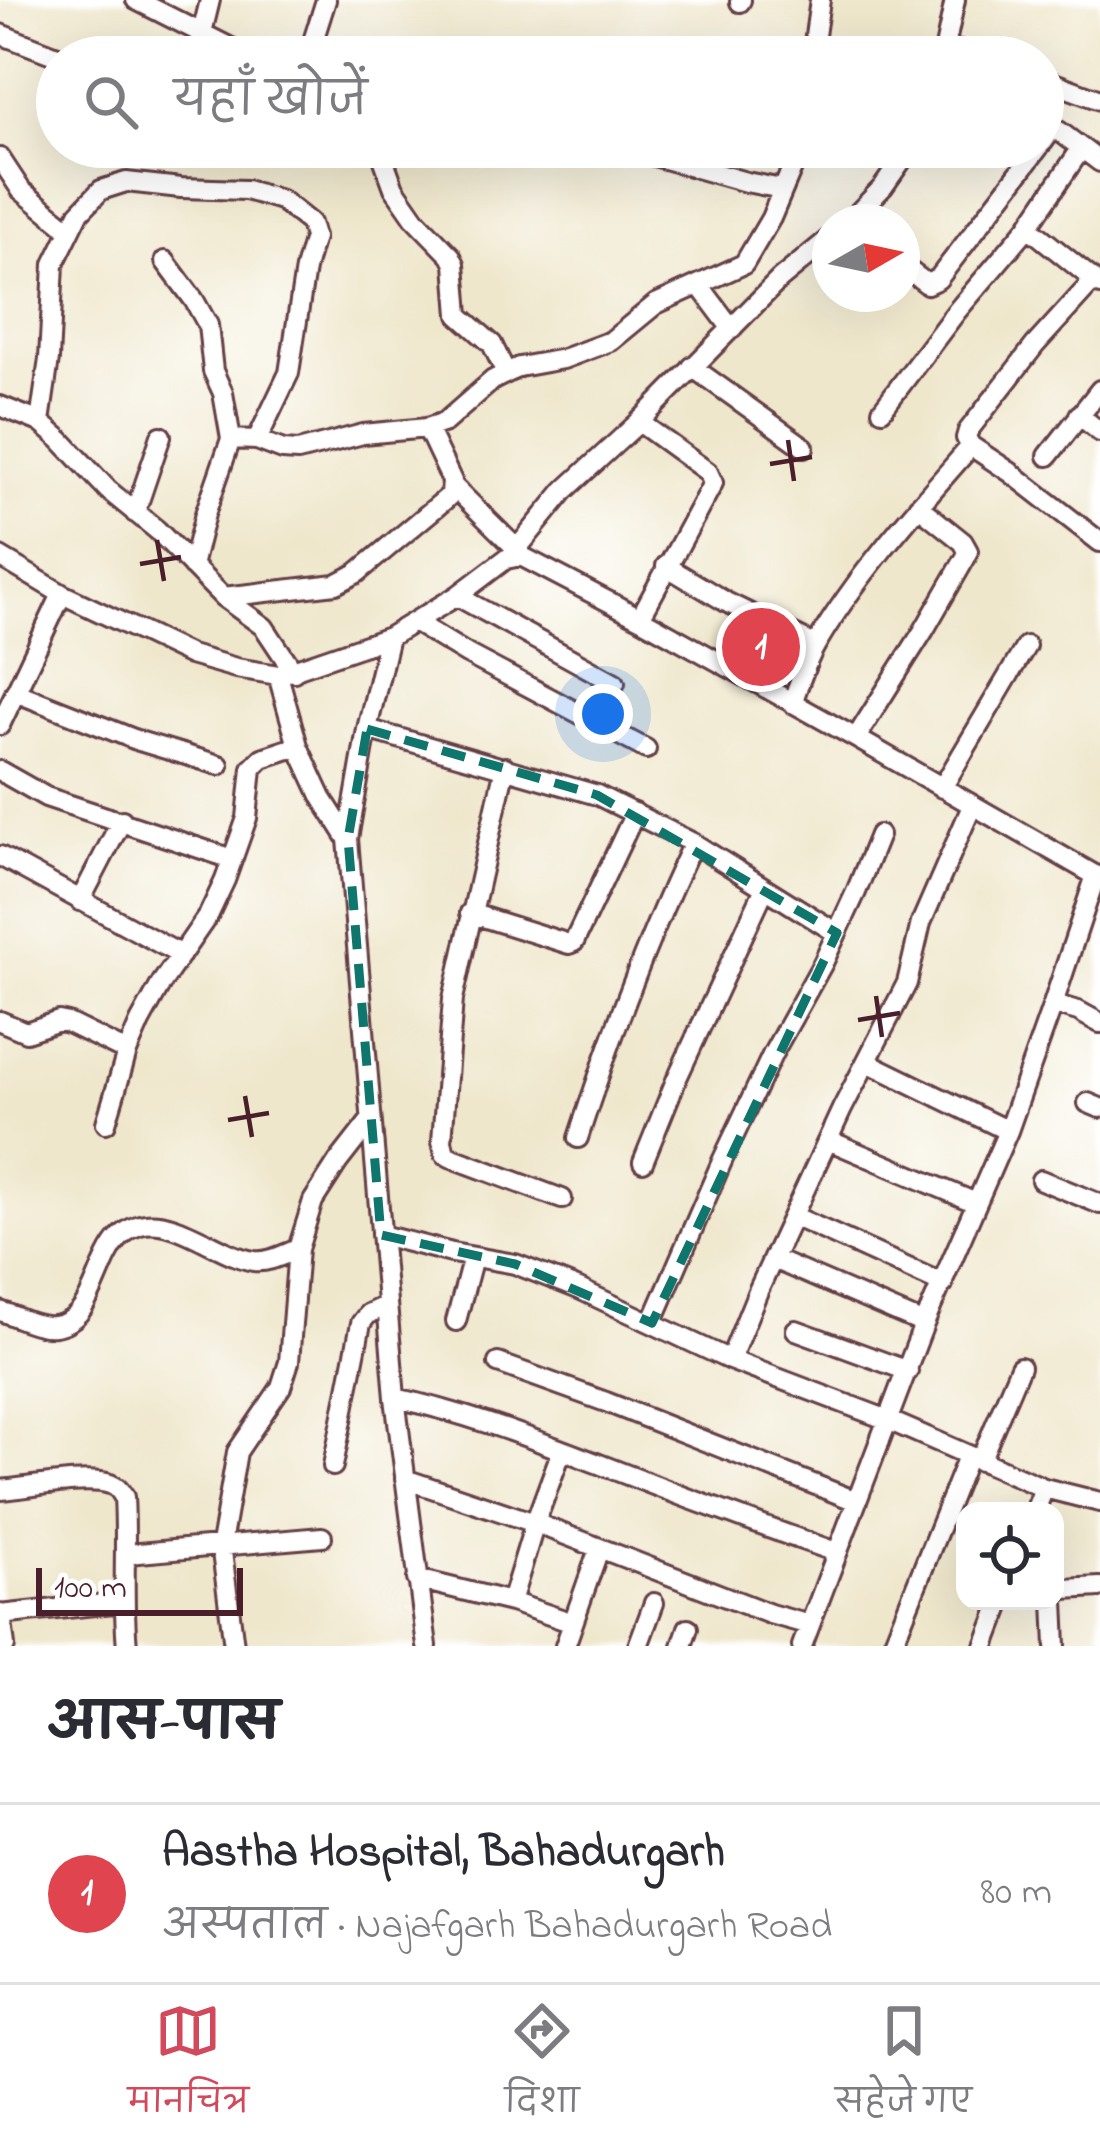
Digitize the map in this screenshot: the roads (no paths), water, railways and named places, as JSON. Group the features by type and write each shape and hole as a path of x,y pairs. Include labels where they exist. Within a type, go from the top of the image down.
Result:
{"street":[{"path":"136,0 210,36"},
{"path":"202,32 210,0"},
{"path":"315,36 326,0"},
{"path":"815,36 820,0"},
{"path":"947,36 955,0"},
{"path":"0,34 36,48"},
{"path":"1064,87 1100,100"},
{"path":"1064,134 1100,162"},
{"path":"882,410 1028,227 1081,149"},
{"path":"0,159 21,190 70,230"},
{"path":"387,168 394,188 455,264 462,321 492,344 506,373"},
{"path":"696,168 782,189"},
{"path":"231,439 298,451 363,434 427,428 445,422 506,373 596,349 656,304 744,264 771,218 792,168"},
{"path":"866,204 896,168"},
{"path":"920,279 927,284 938,279 1023,168"},
{"path":"40,422 54,264 80,214 101,190 126,182 259,191 281,200 310,223 314,237 293,357 257,440"},
{"path":"1028,227 1097,282 1035,345 966,438 1100,542"},
{"path":"0,557 62,594 190,655 236,668 286,673 389,638 514,553 553,502 812,253"},
{"path":"165,262 208,325 213,371 224,393 231,439 192,566"},
{"path":"699,285 732,329"},
{"path":"692,367 804,447"},
{"path":"1048,456 1100,390"},
{"path":"0,406 40,422 223,597 272,634 286,673 298,746 348,839"},
{"path":"1078,415 1100,432"},
{"path":"639,422 708,472 713,483 640,618"},
{"path":"427,428 453,486 514,553 640,618 1098,876 1008,1131 924,1324 802,1646"},
{"path":"135,513 161,436"},
{"path":"792,703 815,645 853,590 971,446"},
{"path":"223,597 336,584 452,494 453,486"},
{"path":"856,738 968,551 918,506"},
{"path":"666,566 725,602 815,645"},
{"path":"0,725 62,594"},
{"path":"457,596 615,683"},
{"path":"416,623 466,655 646,749"},
{"path":"389,638 348,839 395,1398 427,1646"},
{"path":"941,788 1026,646"},
{"path":"15,692 139,741 219,765"},
{"path":"368,729 581,789 693,843 837,933"},
{"path":"106,1123 127,1052 153,998 209,914 232,859 247,818 252,768 262,758 298,746"},
{"path":"505,767 453,999 443,1149 450,1157 562,1199"},
{"path":"0,771 46,797 232,859"},
{"path":"730,1360 828,1140 907,983 921,923 972,806"},
{"path":"470,914 574,942 635,813"},
{"path":"80,902 122,820"},
{"path":"652,1323 748,1105 837,933 879,835"},
{"path":"578,1138 623,1003 693,843"},
{"path":"0,856 181,956"},
{"path":"644,1162 677,1078 765,888"},
{"path":"1053,1004 1100,1023"},
{"path":"0,1021 26,1033 59,1021 68,1023 127,1052"},
{"path":"867,1062 1008,1131"},
{"path":"234,1646 221,1544 238,1452 281,1387 289,1362 298,1249 313,1201 370,1121"},
{"path":"828,1140 976,1203"},
{"path":"1041,1180 1100,1204"},
{"path":"794,1216 943,1284"},
{"path":"0,1311 46,1326 70,1320 82,1309 115,1242 137,1226 169,1227 251,1261 298,1249"},
{"path":"381,1234 514,1264 730,1360 888,1420 1044,1488 1100,1502"},
{"path":"456,1322 473,1256"},
{"path":"773,1259 924,1324"},
{"path":"333,1466 362,1323 368,1314 387,1305"},
{"path":"796,1330 908,1371"},
{"path":"498,1363 856,1501"},
{"path":"892,1646 1020,1367"},
{"path":"395,1398 562,1450 836,1552"},
{"path":"511,1602 562,1450"},
{"path":"405,1479 810,1625"},
{"path":"0,1490 82,1482 115,1486 124,1497 127,1646"},
{"path":"1039,1502 1044,1488"},
{"path":"127,1553 322,1537"},
{"path":"565,1646 598,1550"},
{"path":"417,1579 573,1623"},
{"path":"1064,1589 1100,1587"},
{"path":"4,1646 1,1615 123,1602"},
{"path":"638,1646 654,1603"},
{"path":"985,1646 999,1610"},
{"path":"1055,1610 1056,1646"}],"place":[{"name":"Aastha Hospital, Bahadurgarh","path":"761,647"}]}
